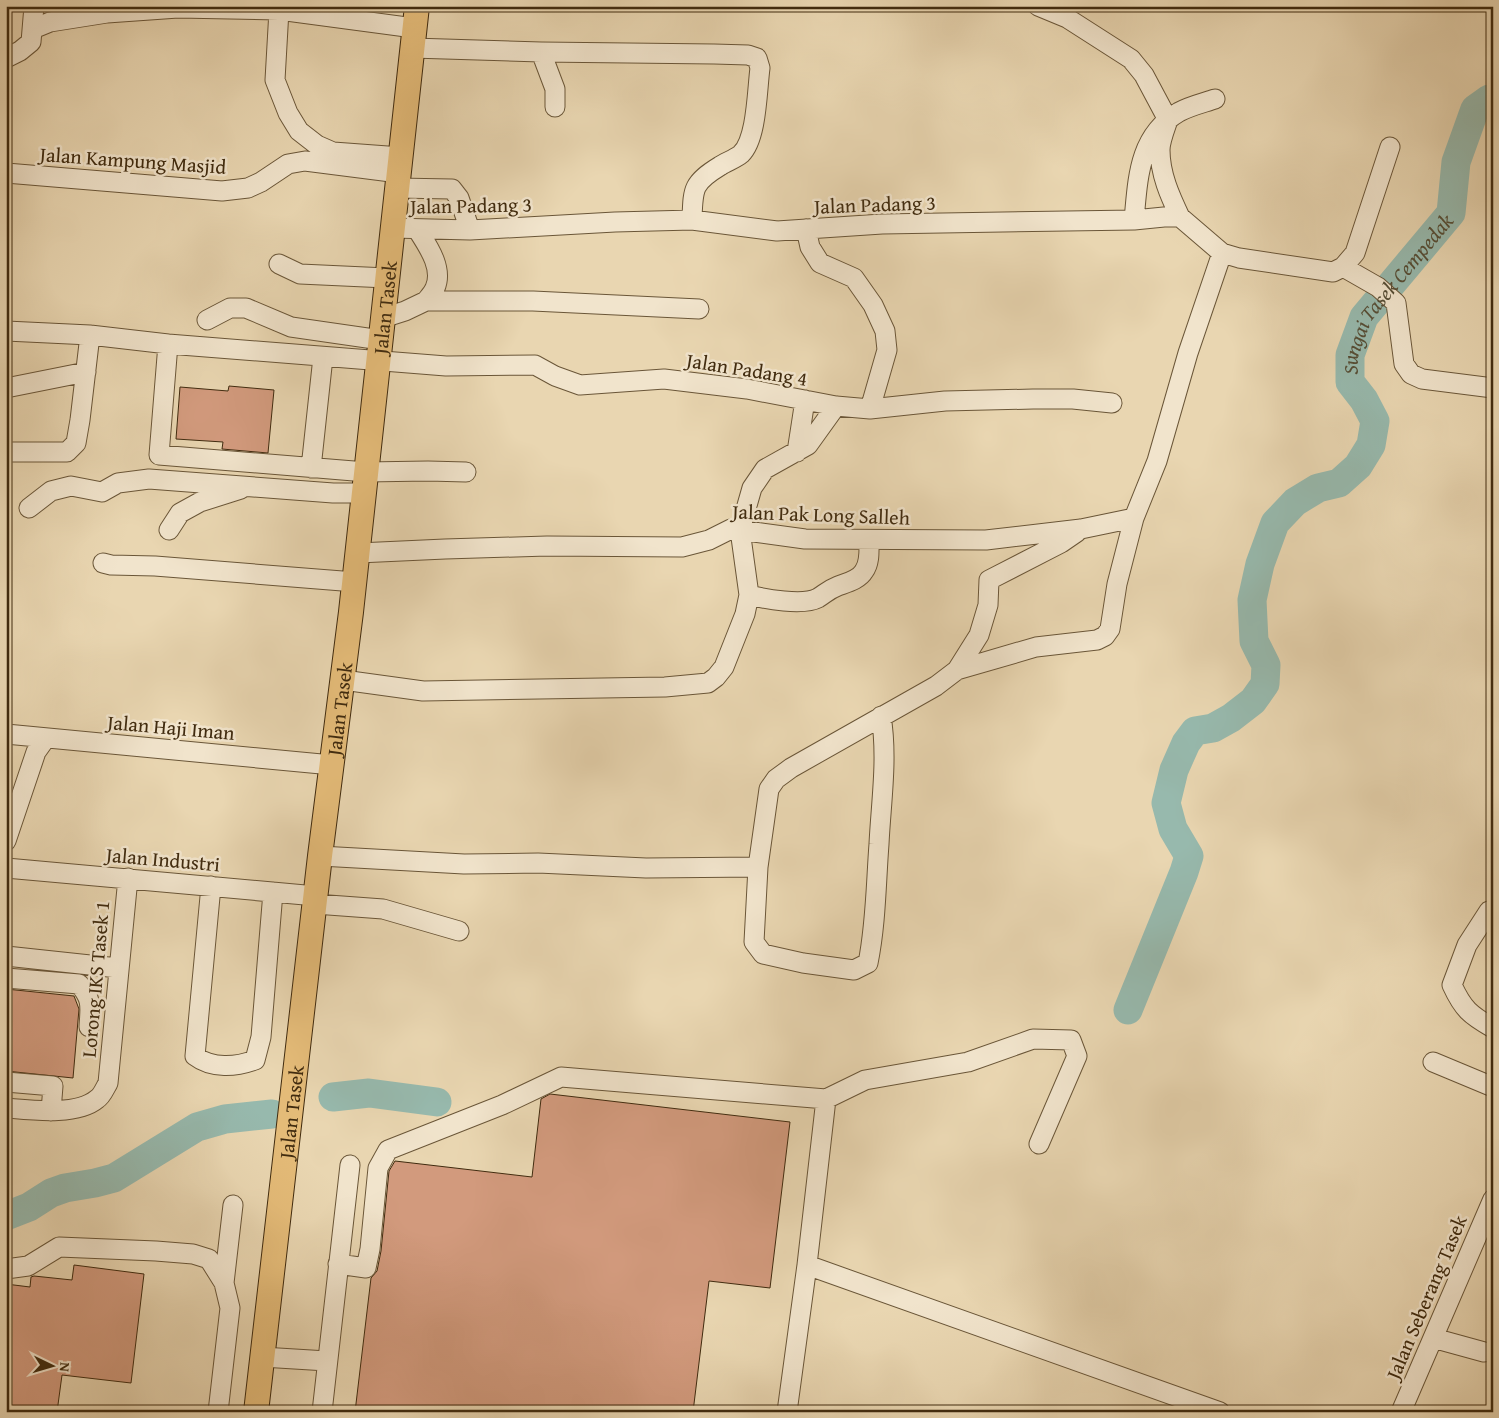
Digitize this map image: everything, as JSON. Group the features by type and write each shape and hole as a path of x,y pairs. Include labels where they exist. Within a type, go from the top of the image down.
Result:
{"main road":[{"name":"Jalan Tasek","path":"256,1412 320,856 358,554 415,27"}],"street":[{"path":"6,58 20,51 30,42 33,29 34,6"},
{"path":"1038,6 1067,18 1131,59 1144,75 1168,120 1159,148 1163,173 1170,197 1180,217 1222,253 1239,258 1333,272 1343,267 1355,253 1390,147"},
{"path":"33,29 50,22 107,13 178,7 279,10 415,27 541,52 714,54 748,55 757,58 760,68 753,132 741,154 701,180 693,191 692,220"},
{"path":"279,10 275,80 288,113 299,131 317,145 333,152 452,189 459,198 470,230"},
{"path":"541,52 555,89 555,107"},
{"path":"1134,220 1141,161 1151,139 1168,120 1180,112 1215,98"},
{"name":"Jalan Kampung Masjid","path":"6,173 222,191 248,188 261,182 288,164 305,160 399,173"},
{"name":"Jalan Padang 3","path":"393,228 470,230 692,220 777,231 882,224 1134,220 1180,217"},
{"path":"417,229 432,253 438,270 436,287 426,301"},
{"path":"806,230 810,247 820,263 854,278 873,305 885,331 887,350 870,408"},
{"path":"957,670 1036,647 1097,640 1105,636 1110,629 1117,584 1134,518 1157,461 1188,353 1222,253"},
{"path":"279,264 300,274 387,278"},
{"path":"1343,267 1378,286 1396,303 1404,364 1411,374 1422,379 1493,388"},
{"path":"6,331 90,335 168,344 323,357 381,340 405,311 426,301 533,301 598,306 699,309"},
{"path":"207,320 230,308 246,308 292,327 381,340"},
{"path":"6,452 67,452 76,444 90,335"},
{"name":"Jalan Padang 4","path":"381,340 446,366 535,365 555,376 580,385 664,379 747,389 836,406 870,408 945,401 1033,399 1073,399 1112,403"},
{"path":"168,344 159,456 311,468 365,483"},
{"path":"311,468 323,357"},
{"path":"6,388 86,372"},
{"path":"797,452 804,400"},
{"path":"343,680 423,691 665,687 708,683 724,667 745,614 749,595 740,530 752,488 765,469 808,445 836,406"},
{"path":"29,508 51,491 71,486 102,492 118,483 149,480 333,493 365,483 428,471 466,472"},
{"path":"169,530 180,513 200,502 252,486"},
{"name":"Jalan Pak Long Salleh","path":"358,554 445,548 538,546 682,547 709,540 731,529 805,540 986,540 1081,529 1134,518"},
{"path":"881,716 883,775 875,906 868,963 854,970 803,963 763,954 754,942 758,867 769,789 776,780 791,768 881,716 936,686 957,670 979,635 988,605 988,580 1061,542 1081,529"},
{"path":"749,595 774,601 817,599 826,591 857,578 864,572 868,561 869,541"},
{"path":"103,563 354,582"},
{"name":"Jalan Haji Iman","path":"6,734 332,765"},
{"path":"6,841 36,752 46,738"},
{"path":"320,856 464,864 538,863 646,868 758,867"},
{"name":"Jalan Industri","path":"6,868 273,892 383,909 459,931"},
{"name":"Lorong IKS Tasek 1","path":"51,1111 78,1108 98,1099 108,1083 128,878"},
{"path":"211,886 195,1056 203,1062 218,1065 243,1064 255,1060 261,1037 273,892"},
{"path":"1493,910 1489,911 1467,945 1452,985 1459,1000 1472,1016 1493,1028"},
{"path":"6,956 118,968"},
{"path":"6,978 79,984 88,995 90,1007 89,1027"},
{"path":"338,1264 366,1268 370,1249 378,1168 388,1150 502,1105 561,1077 826,1099 865,1080 968,1062 1034,1039 1071,1040 1077,1056 1039,1144"},
{"path":"1434,1062 1493,1087"},
{"path":"6,1082 53,1086 51,1111 6,1108"},
{"path":"787,1412 807,1265 826,1099"},
{"path":"322,1412 350,1164"},
{"name":"Jalan Seberang Tasek","path":"1401,1412 1433,1338 1486,1235 1493,1199"},
{"path":"218,1412 230,1308 224,1282 233,1205"},
{"path":"6,1269 28,1266 59,1247 156,1251 193,1254 209,1259 224,1282"},
{"path":"807,1265 1220,1412"},
{"path":"1433,1338 1484,1352"},
{"path":"262,1357 327,1361"}],"building":[{"path":"229,386 274,390 268,453 222,449 223,442 176,439 180,387 228,391"},
{"path":"6,989 74,996 79,1009 73,1078 6,1071"},
{"path":"550,1094 790,1122 770,1288 709,1281 693,1412 355,1412 371,1278 377,1271 381,1251 389,1171 395,1161 532,1177 541,1099"},
{"path":"74,1265 144,1274 131,1383 62,1375 57,1412 6,1412 6,1284 30,1287 31,1277 34,1276 72,1280"}],"waterway":[{"name":"Sungai Tasek Cempedak","path":"1128,1010 1189,856 1173,829 1166,803 1174,770 1186,743 1195,731 1213,728 1231,718 1253,701 1265,684 1266,665 1254,641 1252,600 1260,564 1275,523 1295,502 1318,488 1339,483 1358,466 1371,445 1375,421 1364,400 1350,382 1350,355 1364,317 1451,213 1456,162 1475,109 1489,99 1493,100"},
{"path":"333,1097 369,1093 437,1102"},
{"path":"6,1216 29,1207 51,1193 65,1188 114,1178 197,1127 225,1119 272,1114"}]}
